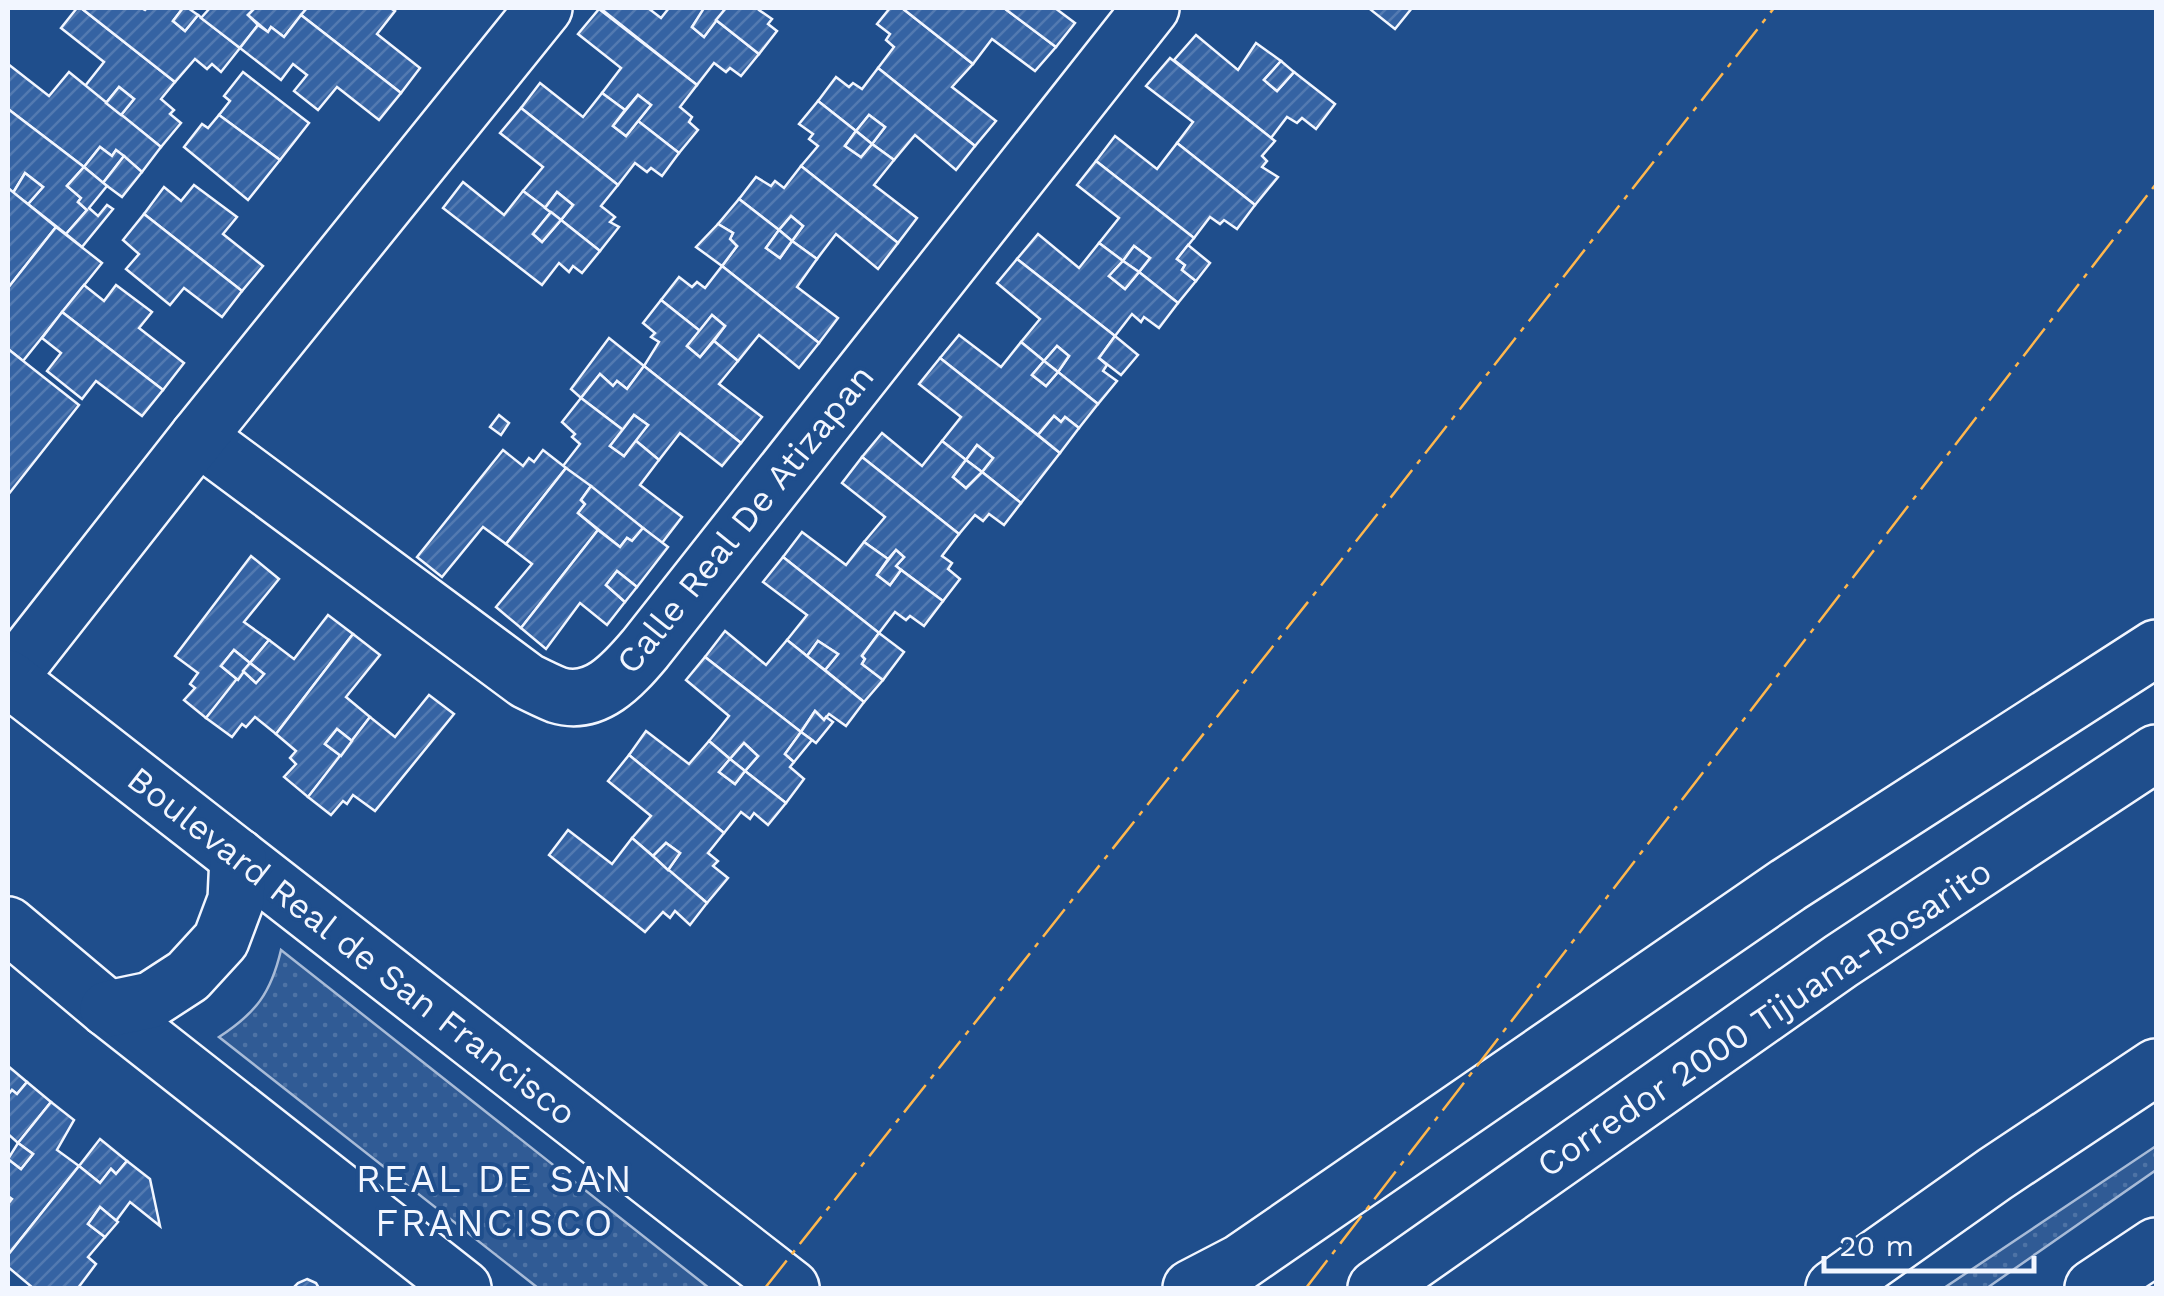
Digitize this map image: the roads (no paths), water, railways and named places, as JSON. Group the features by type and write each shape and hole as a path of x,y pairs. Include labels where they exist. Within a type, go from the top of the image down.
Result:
{"main road":[{"path":"8,679 544,8"},
{"name":"Calle Real De Atizapan","path":"198,438 527,681 560,696 588,696 620,679 645,649 1151,8"},
{"path":"1191,1288 1242,1262 1788,885 2156,648"},
{"name":"Boulevard Real de San Francisco","path":"8,679 792,1288"},
{"name":"Corredor 2000 Tijuana-Rosarito","path":"1376,1288 1841,960 2156,754"},
{"path":"108,1009 151,1000 188,976 222,940 236,900 238,857"},
{"path":"8,925 108,1009 462,1288"},
{"path":"1834,1288 1994,1174 2156,1067"},
{"path":"2093,1288 2156,1246"}],"district":[{"name":"REAL DE SAN FRANCISCO","path":"495,1201"}]}
